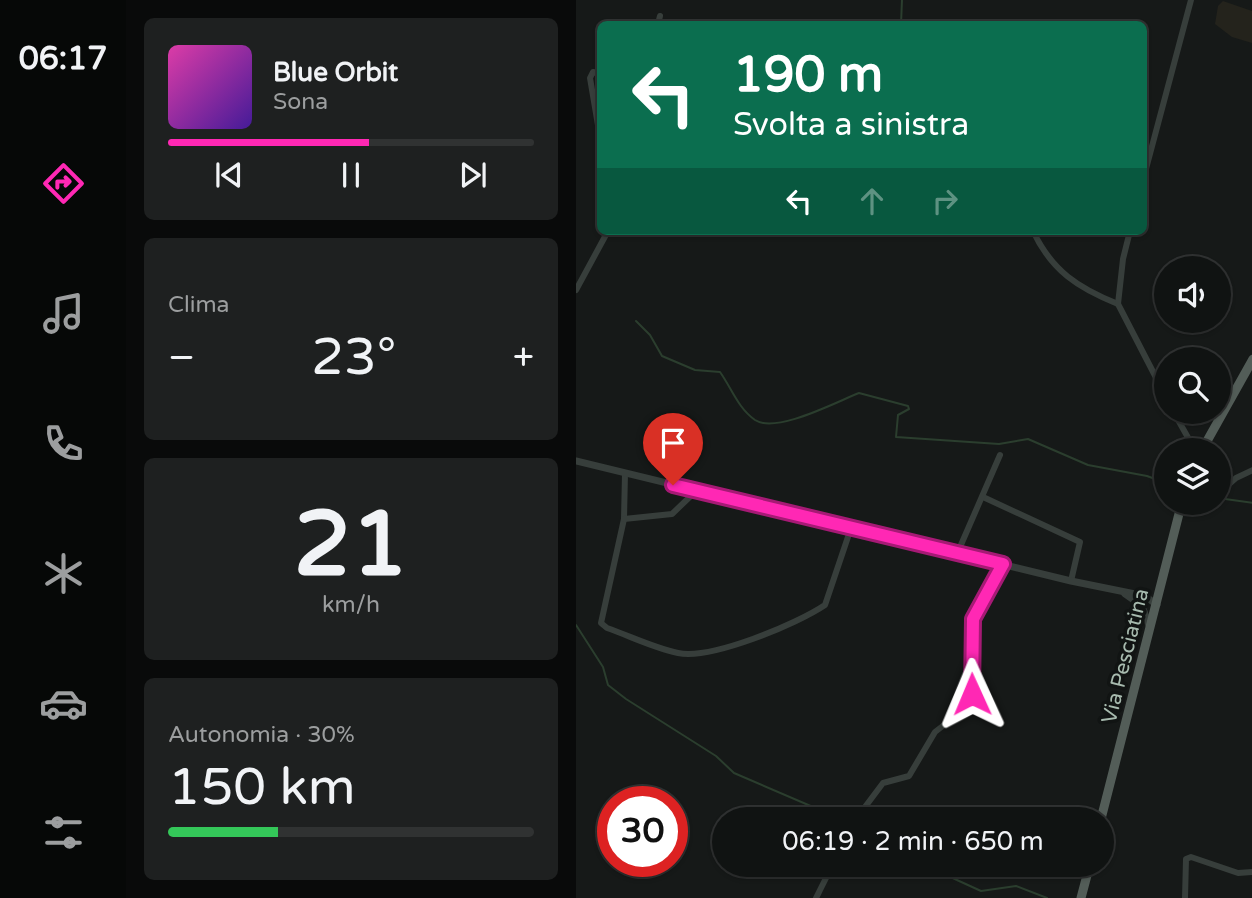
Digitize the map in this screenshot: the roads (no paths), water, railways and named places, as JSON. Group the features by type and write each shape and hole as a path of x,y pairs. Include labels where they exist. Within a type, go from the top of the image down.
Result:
{"main road":[{"path":"1209,438 1252,359"},
{"name":"Via Pesciatina","path":"1104,807 1179,515"},
{"path":"1081,898 1086,877"}],"street":[{"path":"1147,165 1191,0"},
{"path":"659,21 660,16"},
{"path":"597,73 590,78 597,119"},
{"path":"576,290 606,235"},
{"path":"1036,235 1058,269 1075,285 1118,304"},
{"path":"1129,235 1118,304 1154,374"},
{"path":"957,554 1000,455"},
{"path":"576,461 957,554 1145,596 1156,604"},
{"path":"1231,482 1252,470"},
{"path":"624,473 624,519 601,623 607,628 684,653 762,636 825,605 851,528"},
{"path":"624,519 672,514 697,491"},
{"path":"983,497 1080,542 1071,581"},
{"path":"865,807 883,783 910,776 935,732 969,703 973,690 973,619 1003,564"},
{"path":"1145,596 1163,577"},
{"path":"1125,593 1142,606 1150,629"},
{"path":"1142,606 1156,604"},
{"path":"1185,898 1186,859 1191,857 1238,873 1252,872"},
{"path":"816,898 826,877"}],"waterway":[{"path":"901,21 902,0"},
{"path":"636,321 650,335 662,356 695,370 720,372 744,410 755,420 765,423 791,420 859,393 908,406 909,409 898,415 896,437 999,444 1028,439 1088,465 1154,479"},
{"path":"1231,500 1253,503"},
{"path":"576,625 603,667 608,685 626,699 716,756 734,773 813,807"},
{"path":"950,877 981,891 1016,886 1047,898"}]}
